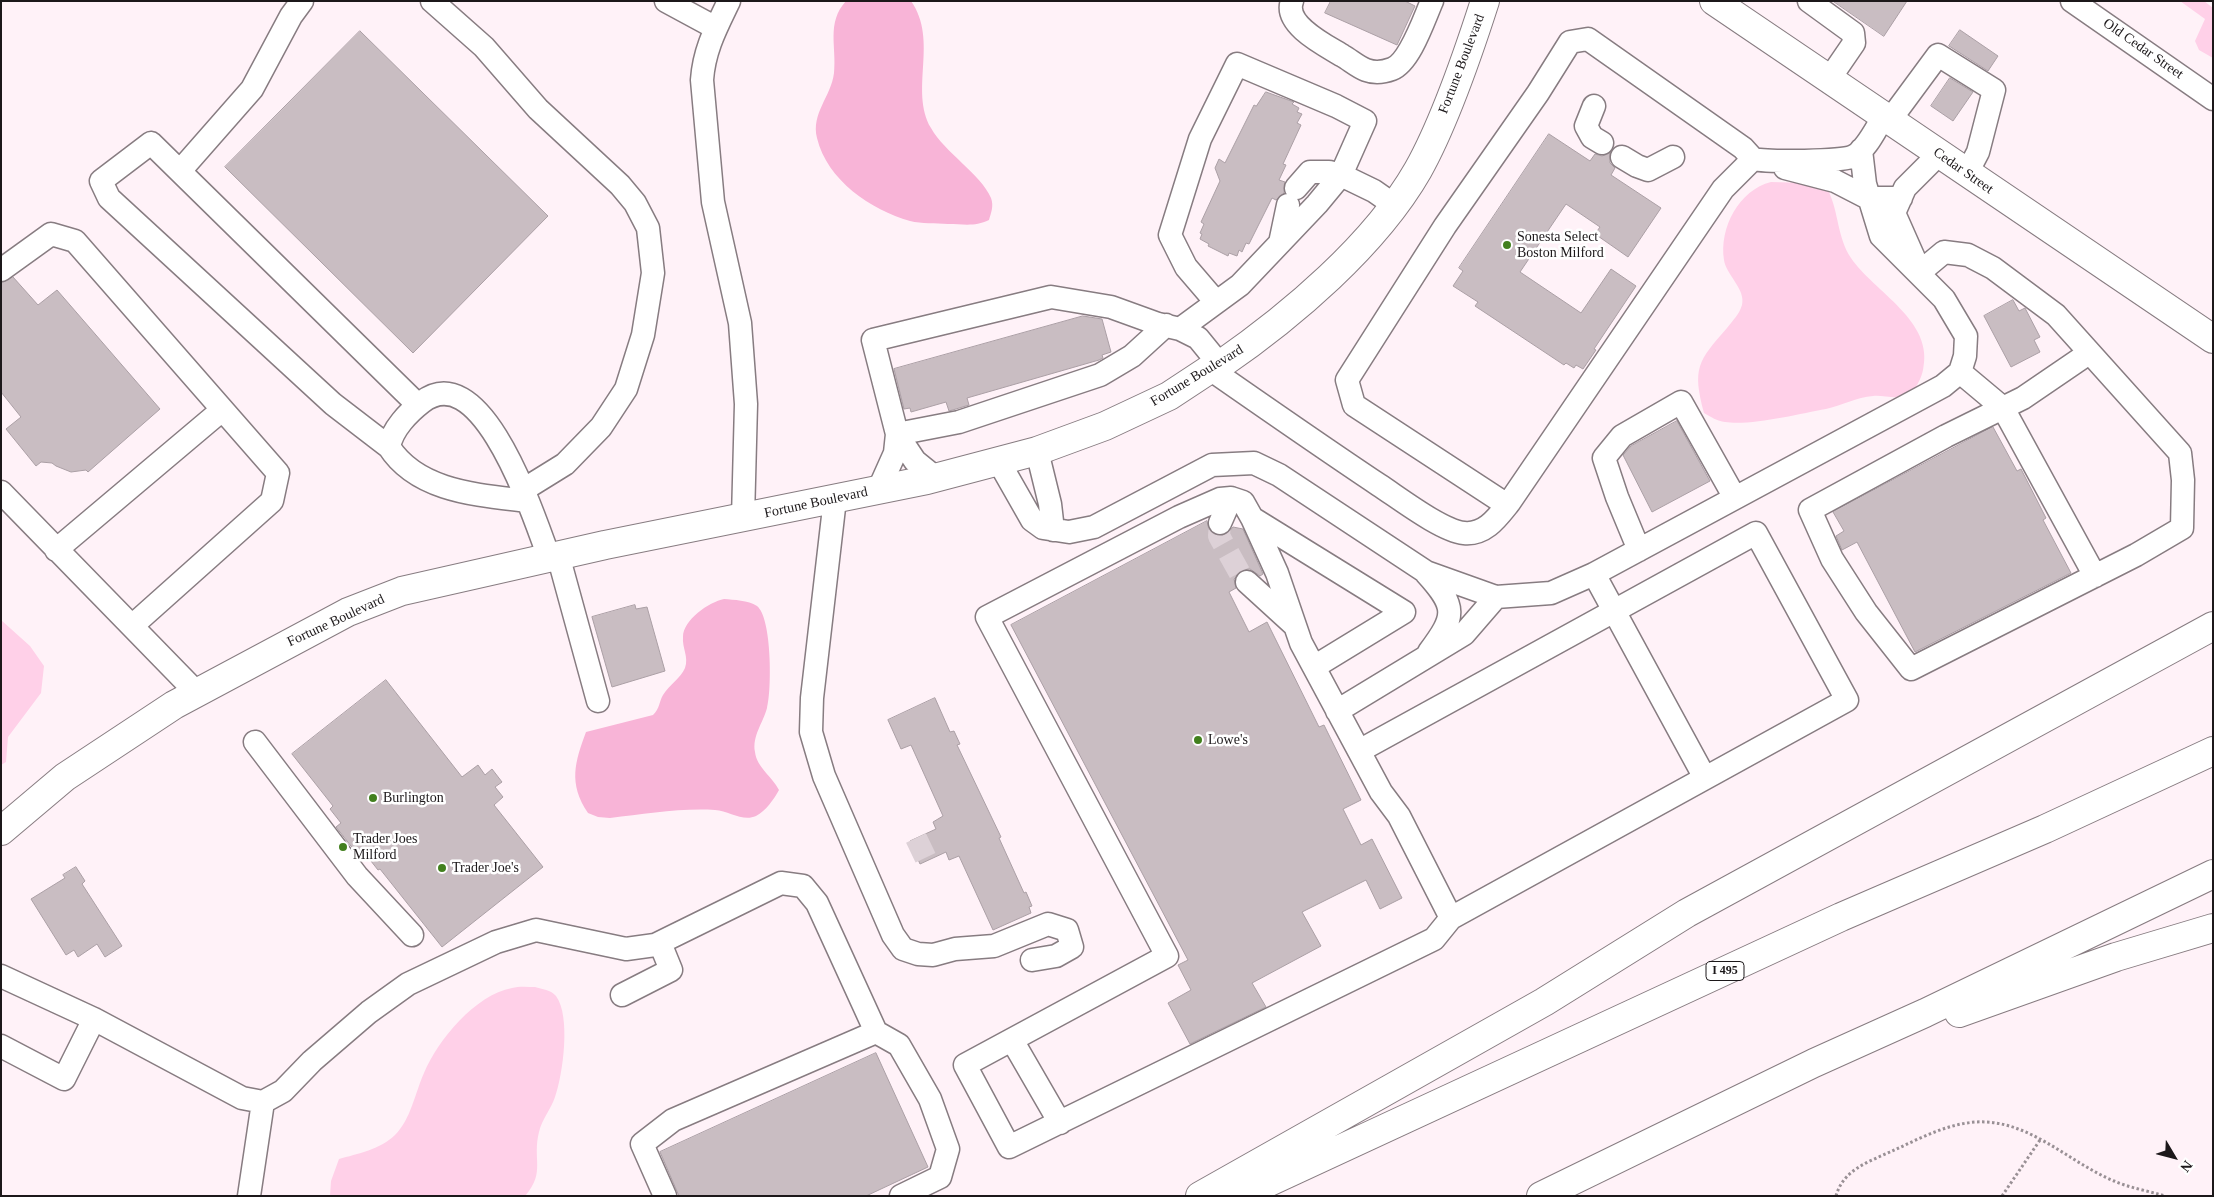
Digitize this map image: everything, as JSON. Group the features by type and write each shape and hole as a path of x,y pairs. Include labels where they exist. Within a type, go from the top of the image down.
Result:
{"main road":[{"name":"Cedar Street","path":"1714,1 2212,338"},
{"name":"Fortune Boulevard","path":"1,831 65,777 174,705 348,612 402,590 554,556 936,478 1037,451 1105,426 1169,396 1261,335 1306,298 1356,248 1394,205 1425,155 1486,7"},
{"path":"1200,1196 1527,1012 1696,908 2213,626"},
{"name":"I 495","path":"1239,1196 1841,917 2045,829 2213,751"},
{"path":"1540,1196 1814,1063 1925,1013 2213,874"},
{"path":"1814,1063 2116,957 2213,928"}],"street":[{"path":"180,171 252,89 291,16 302,1"},
{"path":"418,405 151,143 101,181 109,198 333,404 389,446 398,460 434,482 480,495 525,495 565,464 601,428 626,389 643,335 653,273 648,228 636,203 620,185 538,109 484,46 432,1"},
{"path":"666,1 716,28"},
{"path":"729,1 704,60 702,80 713,202 740,323 746,404 743,518"},
{"path":"1292,1 1290,5 1296,21 1307,34 1366,70 1377,72 1394,68 1406,57 1430,1"},
{"path":"1302,1 1302,14 1308,22 1374,64 1384,64 1397,56 1404,46 1422,7 1430,1"},
{"path":"1809,1 1853,33 1854,43 1830,78"},
{"name":"Old Cedar Street","path":"2072,1 2213,99"},
{"path":"1507,506 1354,404 1347,380 1445,226 1538,93 1570,42 1588,40 1759,160 1835,181 1868,198 1901,198"},
{"path":"936,478 915,461 905,449 897,434 873,340 1051,297 1111,306 1173,327 1198,338 1215,367 1410,506 1453,531 1465,533 1480,531 1488,527 1507,506 1723,189 1759,160 1844,159 1853,157 1861,150 1938,55 1994,90 1978,152 1966,173"},
{"path":"897,434 959,422 1100,376 1173,327 1216,302 1240,285 1280,242 1341,175 1365,122 1336,106 1237,64 1200,139 1170,235 1186,267 1216,302"},
{"path":"1594,106 1586,126 1587,131 1602,143"},
{"path":"999,462 1032,520 1043,528 1069,532 1094,527 1212,465 1254,463 1279,475 1426,572 1496,597 1551,593 1594,574 1944,386 1960,372 1965,356 1966,336 1944,299 1920,272 1881,236 1864,184 1861,150"},
{"path":"1920,272 1894,213 1905,188 1939,154"},
{"path":"1622,157 1648,170 1673,157"},
{"path":"1280,242 1292,196 1310,172 1329,172 1341,175 1374,191 1394,205"},
{"path":"1,270 51,234 75,241 278,473 272,500 132,626"},
{"path":"1920,272 1944,252 1968,255 1993,268 2056,316 2180,453 2183,480 2182,528 2095,576 1911,669 1866,612 1832,559 1810,510 2023,398 2089,353"},
{"path":"1960,372 2003,408 2095,576"},
{"path":"389,446 391,437 418,405 430,396 443,393 458,397 475,410 491,428 554,556 598,701"},
{"path":"1639,550 1617,497 1604,458 1622,436 1681,402 1735,498"},
{"path":"56,550 222,410"},
{"path":"878,490 894,453 897,434"},
{"path":"1037,451 1050,504 1053,530"},
{"path":"1,492 197,693"},
{"path":"1220,523 1231,498"},
{"path":"1359,751 1756,533 1848,700 1451,918 1434,939 1009,1147 965,1065 1167,956 987,617 1179,517 1220,499 1231,498 1244,502 1277,573 1295,626 1314,667 1337,711 1381,792 1399,816 1451,918"},
{"path":"835,500 812,698 811,732 824,776 893,935 903,949 918,954 933,955 955,948 994,946 1048,924 1067,930 1072,947 1056,956 1032,960"},
{"path":"1252,518 1404,612 1314,667"},
{"path":"1426,572 1444,593 1450,614 1446,629 1426,657"},
{"path":"1594,574 1705,778"},
{"path":"1247,582 1295,626"},
{"path":"1337,711 1464,634 1496,597"},
{"path":"255,742 357,876 412,935"},
{"path":"1,976 94,1019 242,1098 262,1102 283,1092 319,1055 369,1012 408,984 496,942 536,930 626,949 655,945 781,883 803,886 817,902 876,1032 899,1044 930,1099 948,1149 940,1177 901,1196"},
{"path":"622,996 671,970 660,943"},
{"path":"1,1046 64,1079 94,1019"},
{"path":"665,1196 642,1144 673,1120 876,1032"},
{"path":"1012,1040 1060,1123"},
{"path":"249,1196 262,1102"}],"path":[{"path":"1836,1196 1838,1188 1854,1168 1934,1132 1975,1122 2009,1125 2040,1140 2114,1182 2165,1196"},
{"path":"2002,1196 2040,1140"}],"shaded area":[{"path":"846,1 911,1 919,16 923,32 922,82 925,113 937,137 986,189 992,204 989,220 969,225 924,223 895,216 866,201 841,180 830,167 822,153 816,129 819,113 834,73 834,27 836,18"},
{"path":"2180,1 2204,1 2213,8 2213,58 2199,50 2195,41 2205,19"},
{"path":"1771,182 1807,183 1828,190 1832,198 1843,242 1851,258 1861,271 1900,308 1912,322 1920,337 1924,353 1923,370 1918,384 1907,395 1899,397 1867,397 1826,409 1748,422 1722,421 1704,413 1698,385 1700,366 1709,349 1736,317 1742,305 1739,288 1728,271 1724,260 1723,248 1728,223 1749,193"},
{"path":"724,599 745,601 757,606 766,624 770,655 769,699 754,746 756,758 779,790 775,797 763,811 751,818 715,810 662,812 610,818 598,817 588,813 578,792 575,772 586,732 653,715 663,695 685,668 686,660 683,637 687,624 704,608"},
{"path":"1,620 30,646 44,666 41,693 8,737 6,762 1,765"},
{"path":"515,987 535,987 554,994 561,1005 564,1046 558,1087 539,1132 537,1142 537,1173 531,1188 525,1196 330,1196 331,1181 339,1159 383,1144 400,1129 409,1114 430,1060 448,1033 459,1021 472,1009 498,992"}],"building":[{"path":"1331,1 1405,1 1415,6 1397,45 1325,13"},
{"path":"1833,1 1907,1 1884,36"},
{"path":"1960,30 1998,56 1988,71 1949,46"},
{"path":"360,31 548,216 413,353 225,167"},
{"path":"1950,78 1973,92 1953,121 1931,106"},
{"path":"1266,92 1294,102 1292,104 1299,108 1297,112 1302,114 1297,123 1301,125 1283,164 1286,165 1279,180 1285,182 1284,193 1276,200 1272,198 1249,244 1246,243 1242,252 1239,250 1237,256 1229,253 1228,256 1208,246 1209,244 1200,239 1202,234 1200,233 1204,224 1201,222 1220,181 1215,168 1219,159 1225,163 1254,105 1256,106"},
{"name":"Sonesta Select Boston Milford","path":"1549,134 1590,161 1595,154 1602,156 1610,153 1610,163 1615,168 1611,175 1661,208 1628,257 1595,234 1600,227 1566,204 1520,272 1581,313 1611,269 1636,286 1583,369 1576,365 1574,368 1566,363 1564,365 1475,306 1478,302 1453,286 1463,271 1459,268"},
{"path":"13,277 38,305 57,290 160,409 88,472 86,470 71,472 52,463 41,462 36,466 6,429 21,417 1,392 1,284"},
{"path":"2013,300 2019,311 2025,308 2040,337 2034,340 2040,352 2011,367 1984,316"},
{"path":"1083,316 1102,319 1111,352 1102,355 1103,358 967,398 969,405 949,411 946,402 911,412 910,408 904,409 894,369"},
{"path":"1677,421 1710,481 1652,512 1623,455 1631,446"},
{"path":"1993,427 2017,471 2021,469 2046,518 2043,520 2071,573 1915,652 1857,542 1842,550 1836,536 1844,531 1833,512"},
{"path":"1207,521 1209,530 1215,535 1227,534 1233,527 1243,529 1263,574 1260,576 1250,569 1243,570 1234,579 1236,588 1229,592 1249,632 1267,622 1319,727 1324,725 1361,800 1343,809 1361,845 1372,839 1402,898 1380,909 1366,880 1302,912 1321,946 1252,983 1266,1007 1190,1044 1168,1003 1191,990 1178,965 1188,960 1011,625"},
{"path":"635,605 636,609 647,607 665,671 612,687 592,617"},
{"path":"386,680 462,777 478,765 485,775 492,769 502,782 495,787 503,797 494,805 543,867 442,947 380,869 378,870 367,856 362,860 336,827 341,823 330,809 333,806 292,754"},
{"path":"935,698 950,732 954,731 960,744 957,745 1001,837 999,838 1024,893 1026,892 1032,906 1029,907 1031,913 993,930 959,856 949,860 946,852 920,864 910,841 936,829 933,822 943,816 911,745 901,749 888,720"},
{"path":"76,867 85,881 82,884 122,946 105,957 97,944 78,957 74,950 66,955 31,899 65,878 63,875"},
{"path":"876,1053 928,1167 866,1196 679,1196 660,1152"}],"tunnel":[{"path":"1220,523 1219,536 1242,577 1247,582"},
{"path":"916,838 927,861"}],"place":[{"name":"Sonesta Select Boston Milford","path":"1507,245"},
{"name":"Lowe's","path":"1198,740"},
{"name":"Burlington","path":"373,798"},
{"name":"Trader Joes Milford","path":"343,847"},
{"name":"Trader Joe's","path":"442,868"}]}
